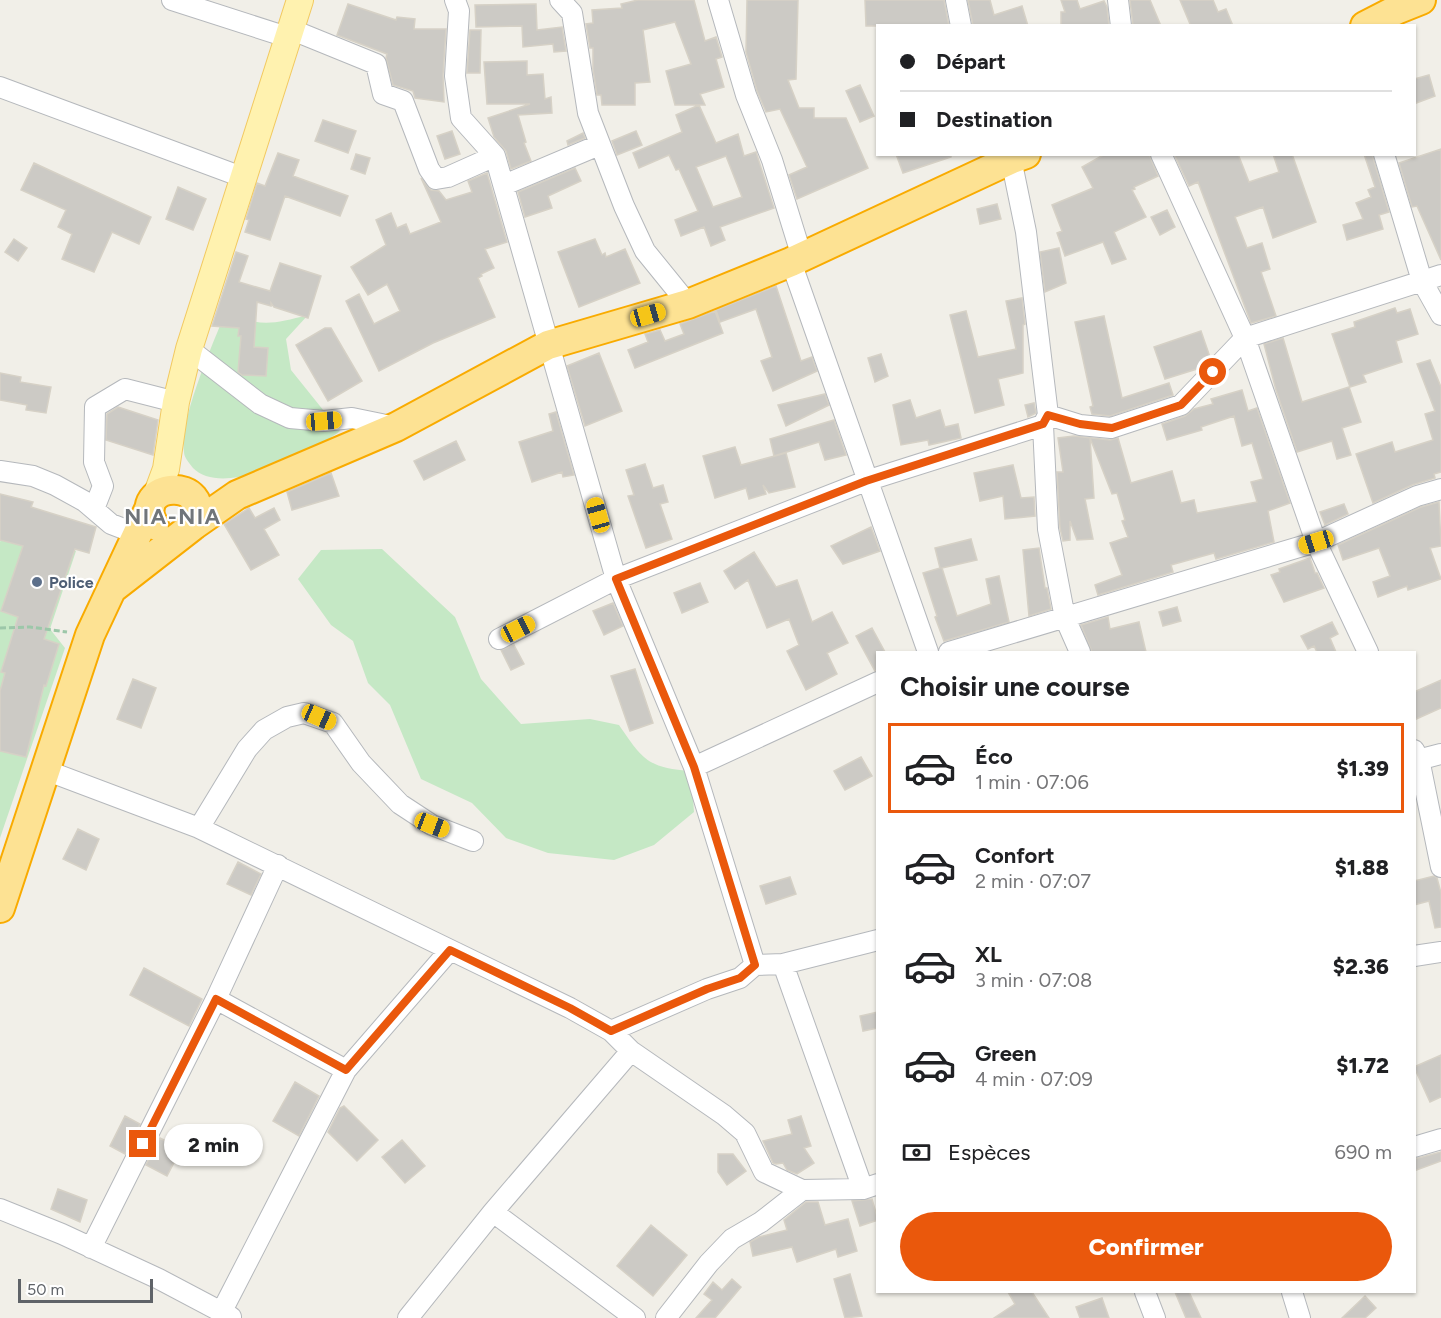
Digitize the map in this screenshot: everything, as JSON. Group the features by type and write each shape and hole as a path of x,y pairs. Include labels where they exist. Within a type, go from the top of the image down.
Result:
{"highway":[{"path":"1368,24 1403,3"},
{"path":"113,588 237,495 396,427 548,345 688,304 797,260 1016,156"},
{"path":"0,908 8,855 45,770 90,635 153,502 167,489 180,489 188,493 237,495"},
{"path":"153,502 152,521 160,531 172,536 189,529 197,510 195,502 188,493"}],"main road":[{"path":"153,502 166,469 176,402 189,349 300,0"},
{"path":"166,469 188,493"}],"street":[{"path":"172,0 288,33 376,64 383,94 403,101 429,169 436,179 448,177 495,156"},
{"path":"455,0 459,11 455,76 461,118 495,156 616,579 694,767 755,965"},
{"path":"560,0 572,14 588,113 624,206 645,251 688,304"},
{"path":"718,0 746,95 772,160 797,260 866,481 928,651"},
{"path":"956,0 961,24"},
{"path":"1118,0 1121,24"},
{"path":"0,87 242,177"},
{"path":"504,185 599,145"},
{"path":"1016,156 1046,420 1048,529 1065,618 1080,651"},
{"path":"1162,156 1245,338 1316,542 1368,651"},
{"path":"1385,156 1422,281 1441,315"},
{"path":"499,639 616,579 866,481 1046,420 1112,428 1181,405 1245,338 1441,275"},
{"path":"189,349 260,404 290,418 324,421 352,418 396,427"},
{"path":"94,509 103,486 93,462 95,407 125,389 176,402"},
{"path":"0,471 33,476 55,485 94,509 111,524 137,534"},
{"path":"952,651 1316,542 1417,496 1441,489"},
{"path":"694,767 876,683"},
{"path":"199,828 247,749 264,730 287,717 304,713 333,723 361,763 400,804 432,825 473,841"},
{"path":"1441,754 1416,757 1441,867"},
{"path":"45,770 199,828 570,1008 611,1031 631,1051 724,1115 745,1133 764,1172 802,1190 870,1187 783,964"},
{"path":"91,1248 216,999 278,865"},
{"path":"611,1031 707,989 740,978 755,965 783,964 876,941"},
{"path":"0,1209 62,1234 228,1314 346,1070 450,950"},
{"path":"1416,956 1441,952"},
{"path":"216,999 346,1070"},
{"path":"408,1318 492,1212 631,1051"},
{"path":"1416,1146 1441,1139"},
{"path":"666,1318 709,1263 732,1239 761,1222 802,1190"},
{"path":"492,1212 635,1318"},
{"path":"1145,1293 1155,1318"},
{"path":"1292,1293 1300,1318"}],"path":[{"path":"0,628 30,627 90,635"}],"green space":[{"path":"226,311 248,320 266,323 308,315 286,339 291,370 340,431 289,461 245,476 225,478 207,476 193,468 184,454 184,438 198,382"},
{"path":"5,528 76,551 50,629 65,648 0,838 0,542"},
{"path":"382,549 455,617 481,679 521,724 590,719 619,725 634,747 648,760 665,767 691,771 694,812 654,845 614,860 548,853 506,838 472,803 421,779 390,705 368,683 353,641 331,625 298,579 321,550"}],"building":[{"path":"638,0 694,0 705,41 716,37 722,57 716,59 724,87 700,94 705,105 675,105 666,71 691,64 675,22 643,30 650,82 635,83 635,105 602,105 601,95 597,95 593,48 590,48 586,24 593,23 592,10 622,8 621,4"},
{"path":"747,0 798,0 796,79 788,80 799,108 814,108 814,118 846,118 868,168 797,199 789,175 807,167 780,109 766,112 757,91 746,52"},
{"path":"865,0 944,0 949,24 876,24 876,26 866,26"},
{"path":"968,0 990,0 994,15 1022,6 1027,24 973,24"},
{"path":"1061,0 1077,0 1080,9 1104,1 1109,24 1061,24 1061,12 1065,12"},
{"path":"1130,0 1150,0 1160,24 1133,24"},
{"path":"1180,0 1213,0 1218,12 1226,9 1232,24 1190,24"},
{"path":"348,4 396,20 397,17 415,19 414,29 446,29 444,102 415,98 413,91 393,85 387,54 337,35"},
{"path":"536,4 537,30 562,27 566,51 554,52 553,44 523,47 522,26 476,27 475,5"},
{"path":"470,30 481,30 480,73 467,73"},
{"path":"527,61 527,75 543,74 545,99 551,97 552,113 518,115 526,142 524,143 531,161 511,169 506,151 494,137 488,118 530,104 487,104 484,62"},
{"path":"1429,75 1435,96 1416,103 1416,78"},
{"path":"860,85 874,116 860,122 846,91"},
{"path":"699,105 716,143 738,134 744,156 756,152 774,208 720,227 725,240 711,246 704,227 681,236 675,220 698,211 679,169 676,170 669,155 639,168 633,153 682,132 676,115","holes":["726,156 742,197 713,207 696,167"]},
{"path":"323,120 356,131 348,153 315,141"},
{"path":"452,131 460,154 445,159 437,136"},
{"path":"636,131 642,145 617,155 612,141"},
{"path":"583,133 585,138 568,145 567,141"},
{"path":"1441,149 1441,260 1417,206 1412,207 1399,163"},
{"path":"278,153 299,160 293,176 348,196 340,216 285,196 270,240 245,232 249,220 246,219 257,183 265,186"},
{"path":"356,154 370,158 365,174 351,169"},
{"path":"897,156 951,156 951,157 903,173"},
{"path":"1101,156 1150,156 1158,176 1132,190 1146,217 1114,232 1126,259 1112,264 1103,242 1065,256 1057,233 1062,231 1052,205 1093,188 1082,167"},
{"path":"1175,156 1239,156 1249,182 1279,172 1274,156 1293,156 1316,222 1273,238 1263,207 1235,217 1247,248 1262,243 1270,269 1261,272 1276,316 1251,323 1198,182 1189,186"},
{"path":"1365,156 1373,156 1389,212 1379,215 1383,229 1347,240 1343,225 1363,219 1356,203 1371,197 1368,190 1375,187"},
{"path":"34,163 151,217 139,244 112,232 94,272 62,259 72,234 58,227 66,210 21,190"},
{"path":"575,168 581,181 548,196 552,208 525,217 518,192"},
{"path":"487,173 507,242 485,249 494,268 481,274 482,276 478,278 495,317 433,343 379,371 346,301 359,294 374,324 400,311 387,284 368,295 351,267 386,245 376,220 391,213 397,228 406,224 410,234 441,222 421,178 431,190 439,191 446,200 472,192 468,181"},
{"path":"178,187 206,199 193,230 166,219"},
{"path":"997,204 1001,219 980,224 977,209"},
{"path":"1167,210 1175,227 1160,235 1151,217"},
{"path":"14,239 27,248 18,261 5,252"},
{"path":"595,239 602,255 605,253 606,257 625,249 640,283 579,307 558,252"},
{"path":"1059,248 1066,283 1045,292 1040,252"},
{"path":"236,252 248,256 239,282 270,291 280,263 321,276 308,318 274,307 271,303 271,306 257,302 254,347 268,348 266,376 242,375 238,372 241,336 238,336 239,328 212,326"},
{"path":"776,286 801,361 812,357 817,371 773,391 761,361 772,357 756,309 720,322 716,310"},
{"path":"1022,298 1025,324 1023,325 1023,373 998,379 1004,405 975,413 950,315 966,311 978,357 1016,349 1006,301"},
{"path":"1395,308 1397,313 1410,309 1418,334 1396,341 1402,362 1363,375 1366,382 1350,387 1332,334 1355,327 1354,322"},
{"path":"715,311 723,333 635,368 628,350 648,342 645,334 660,330 665,341 684,334 680,324"},
{"path":"1104,316 1122,398 1169,383 1173,395 1110,416 1092,414 1090,407 1093,406 1075,322"},
{"path":"325,328 331,328 362,381 328,401 296,345"},
{"path":"1201,331 1210,357 1200,368 1165,379 1154,347"},
{"path":"1283,338 1302,402 1349,387 1361,422 1342,428 1351,455 1337,459 1332,441 1297,452 1276,390 1264,344"},
{"path":"599,353 622,411 585,426 567,366"},
{"path":"881,354 888,376 875,382 868,358"},
{"path":"1430,360 1441,387 1441,472 1434,474 1435,478 1412,485 1373,503 1356,454 1392,442 1395,452 1433,440 1425,414 1435,411 1417,364"},
{"path":"0,373 21,377 20,382 51,387 46,413 26,410 27,405 0,400"},
{"path":"1242,390 1248,411 1257,408 1290,503 1268,511 1274,542 1216,559 1214,553 1171,565 1173,572 1098,595 1095,585 1122,575 1110,543 1128,537 1122,521 1125,520 1117,493 1112,494 1090,438 1094,498 1085,499 1093,539 1077,540 1070,521 1070,540 1063,541 1060,528 1057,472 1063,472 1058,438 1074,436 1110,440 1118,438 1131,483 1172,471 1181,503 1194,500 1197,513 1257,502 1251,482 1263,479 1252,443 1242,446 1234,416 1201,427 1202,430 1167,440 1162,424 1185,416 1194,409 1213,404 1211,399"},
{"path":"825,394 829,405 786,426 778,405"},
{"path":"910,400 916,418 940,410 945,427 958,424 961,438 929,445 928,440 901,445 893,405"},
{"path":"1034,403 1036,413 1028,417 1025,405"},
{"path":"118,407 158,420 153,455 106,440 107,414"},
{"path":"556,412 574,475 563,477 562,472 532,482 519,442 553,431 549,414"},
{"path":"834,420 846,455 825,460 819,442 774,456 770,439"},
{"path":"456,441 465,460 424,480 414,461"},
{"path":"735,447 741,465 786,453 795,487 769,493 763,485 766,494 749,499 746,488 715,498 703,456"},
{"path":"645,464 653,488 663,485 668,502 660,504 672,539 646,548 628,496 634,495 626,470"},
{"path":"1013,465 1021,498 1034,497 1035,516 1005,519 1003,496 980,501 974,473"},
{"path":"331,473 339,496 292,510 287,492"},
{"path":"0,494 33,502 31,507 96,527 89,553 75,549 44,639 59,644 46,686 44,685 26,757 0,751 0,691 5,673 1,672 18,617 1,611 23,546 0,540"},
{"path":"1439,502 1441,546 1430,548 1441,579 1408,590 1407,586 1378,597 1373,582 1390,576 1379,548 1343,560 1338,545 1421,507"},
{"path":"1344,504 1348,514 1325,525 1320,512"},
{"path":"249,508 255,518 274,508 280,520 264,529 279,555 251,570 224,524"},
{"path":"871,527 880,551 843,564 831,546"},
{"path":"971,539 977,560 942,568 957,616 991,604 986,579 999,576 1009,622 944,641 923,573 940,568 935,548"},
{"path":"1039,548 1045,588 1047,588 1051,609 1029,616 1023,550"},
{"path":"754,552 776,587 797,580 812,622 832,612 848,643 827,653 837,674 806,690 787,651 799,645 789,619 767,628 748,580 735,589 724,571"},
{"path":"1310,558 1315,573 1324,588 1284,602 1271,575 1280,572 1279,569"},
{"path":"700,583 708,602 682,613 674,593"},
{"path":"613,603 623,626 604,635 593,611"},
{"path":"1177,607 1181,621 1163,626 1159,612"},
{"path":"1108,617 1110,629 1139,622 1146,651 1092,651 1081,625"},
{"path":"1332,622 1338,634 1330,638 1336,651 1316,651 1314,646 1308,649 1301,636"},
{"path":"872,628 884,651 876,651 876,671 875,671 856,636"},
{"path":"514,645 524,664 511,670 501,650"},
{"path":"635,669 653,723 630,731 611,676"},
{"path":"133,679 156,688 141,728 117,719"},
{"path":"1441,680 1441,708 1416,719 1416,691"},
{"path":"861,757 872,776 845,790 834,771"},
{"path":"78,829 99,839 86,870 63,859"},
{"path":"238,862 261,874 251,895 227,884"},
{"path":"1434,876 1437,878 1441,893 1441,927 1435,928 1429,901 1416,904 1416,880"},
{"path":"790,877 796,894 766,904 760,886"},
{"path":"144,968 202,999 189,1026 130,995"},
{"path":"876,1012 876,1028 863,1031 860,1016"},
{"path":"1441,1055 1441,1097 1430,1102 1416,1071 1416,1066"},
{"path":"295,1082 319,1096 299,1136 273,1121"},
{"path":"344,1106 378,1140 357,1161 328,1132 340,1108"},
{"path":"125,1116 140,1124 125,1154 110,1146"},
{"path":"801,1116 811,1146 804,1148 814,1163 797,1174 787,1170 783,1163 773,1163 763,1141 792,1134 788,1120"},
{"path":"160,1138 181,1149 167,1176 146,1165"},
{"path":"402,1140 425,1166 405,1183 382,1157"},
{"path":"1441,1152 1441,1161 1416,1170 1416,1158"},
{"path":"718,1154 733,1154 746,1171 727,1185 718,1172"},
{"path":"58,1189 87,1200 80,1222 51,1209"},
{"path":"872,1199 876,1221 860,1226 852,1201"},
{"path":"806,1202 818,1202 825,1225 848,1219 857,1251 838,1257 836,1249 797,1262 792,1247 753,1256 750,1242 759,1237 787,1230 784,1220"},
{"path":"651,1225 687,1255 653,1296 617,1266"},
{"path":"850,1274 862,1316 845,1318 834,1279"},
{"path":"732,1279 741,1287 715,1318 696,1318 712,1300 704,1294 713,1282 722,1290"},
{"path":"1009,1293 1033,1293 1049,1318 994,1318 1015,1304"},
{"path":"1175,1293 1189,1293 1201,1318 1186,1318"},
{"path":"1365,1296 1376,1308 1365,1318 1342,1318"},
{"path":"1102,1298 1109,1318 1080,1318 1076,1307"}],"place":[{"name":"Police","path":"37,582"}],"district":[{"name":"NIA-NIA","path":"173,516"}],"route":[{"path":"143,1144 216,999 346,1070 450,950 570,1008 611,1031 707,989 740,978 755,965 694,767 616,579 866,481 1043,424 1048,415 1080,424 1112,428 1181,405 1213,372"}]}
